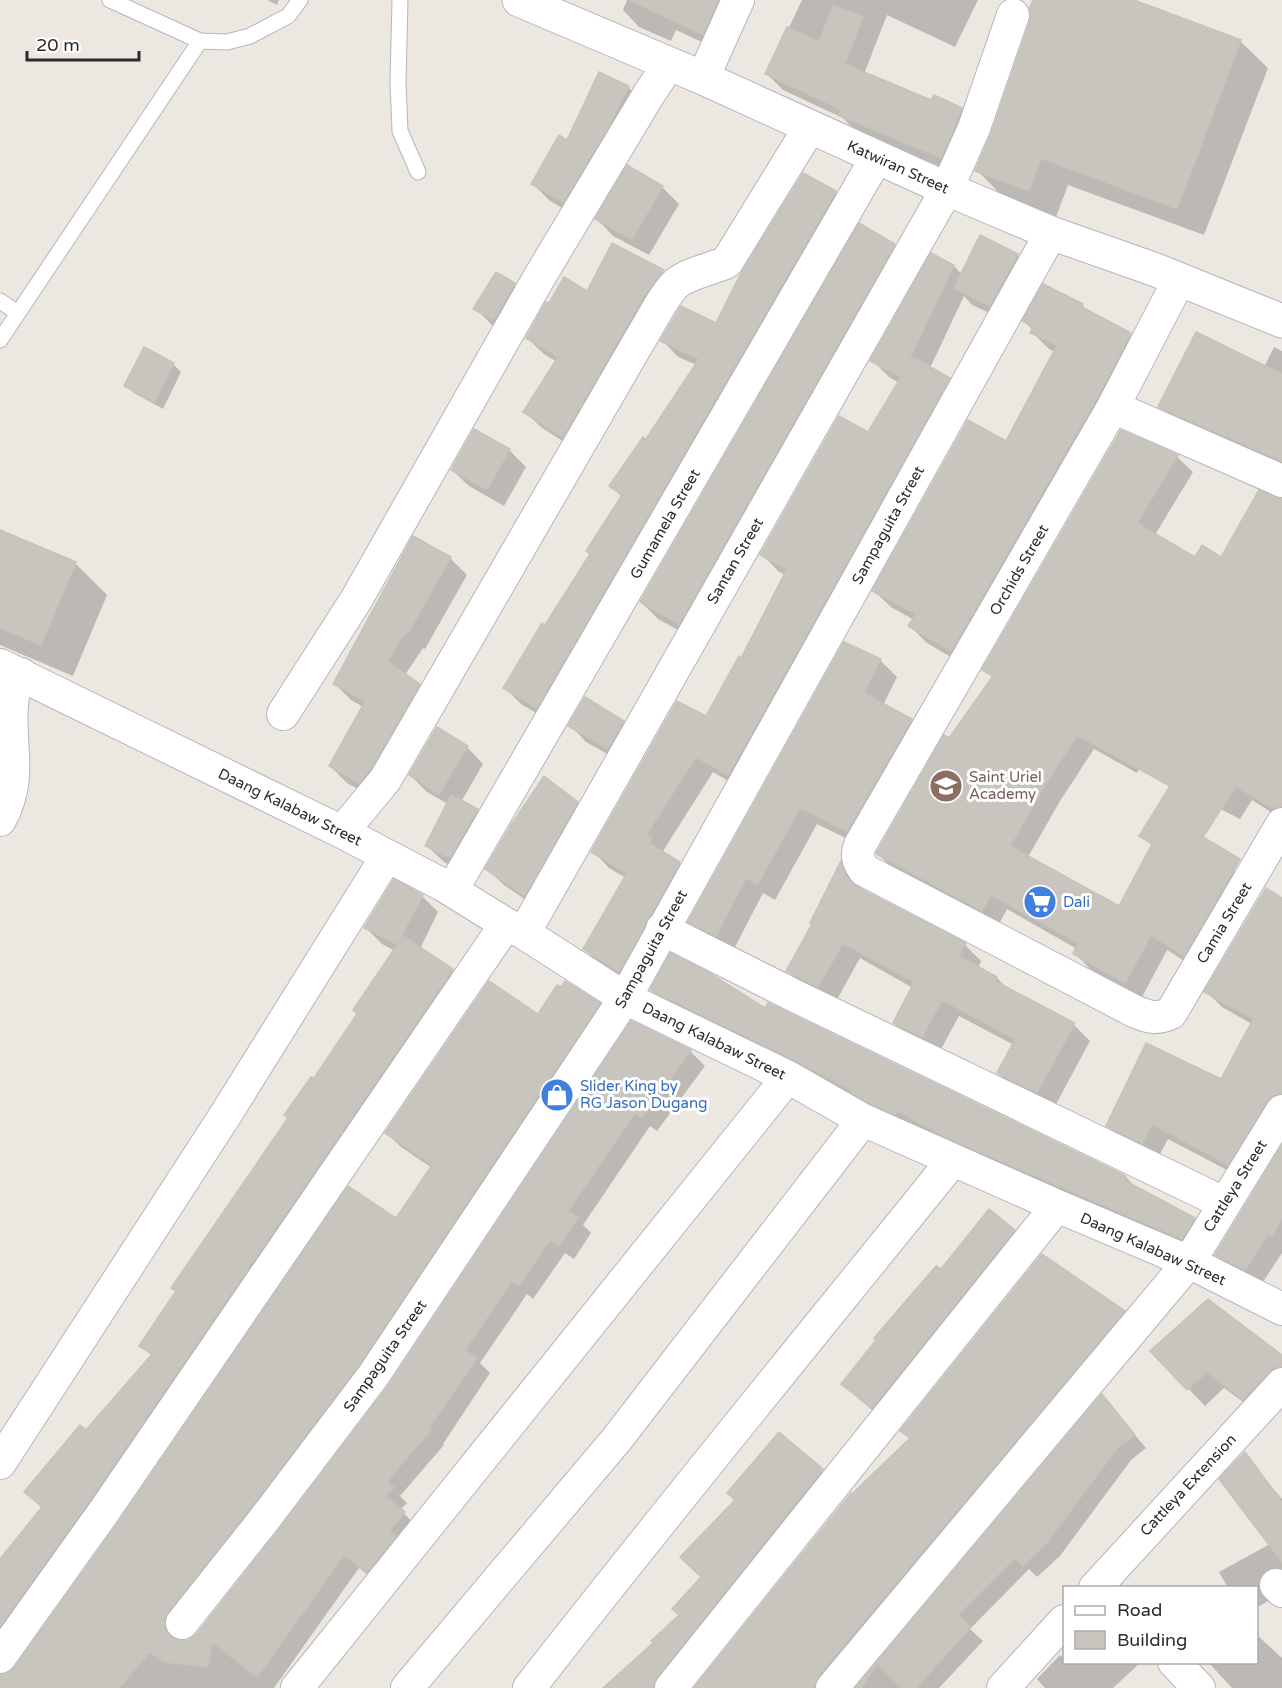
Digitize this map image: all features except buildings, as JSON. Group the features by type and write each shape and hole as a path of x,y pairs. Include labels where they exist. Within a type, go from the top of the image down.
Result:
{"street":[{"name":"Katwiran Street","path":"519,0 703,78 947,189 1051,233 1156,270 1282,321"},
{"path":"703,78 738,0"},
{"name":"Santan Street","path":"0,1657 515,928 947,189 974,128 1013,15"},
{"path":"283,714 356,600 540,276 669,64"},
{"path":"342,832 385,780 660,305 677,282 727,262 810,127"},
{"name":"Gumamela Street","path":"452,890 877,157"},
{"name":"Sampaguita Street","path":"183,1623 373,1376 625,998 1051,233"},
{"name":"Orchids Street","path":"1161,1018 1134,1011 864,870 860,865 857,851 1113,407 1179,280"},
{"path":"1113,407 1282,482"},
{"path":"0,820 8,806 14,778 11,717 14,694 10,669"},
{"name":"Daang Kalabaw Street","path":"10,669 342,832 452,890 625,998 788,1077 863,1120 1190,1262 1282,1310"},
{"name":"Camia Street","path":"1161,1018 1171,1012 1282,824"},
{"path":"0,1463 226,1114 387,856"},
{"path":"662,929 1224,1203"},
{"path":"297,1688 788,1077"},
{"name":"Cattleya Street","path":"832,1688 1190,1262 1282,1111"},
{"path":"407,1688 617,1439 863,1120"},
{"path":"529,1688 649,1533 953,1160"},
{"path":"671,1688 1057,1206"},
{"name":"Cattleya Extension","path":"1098,1586 1277,1399"},
{"path":"1005,1687 1063,1623"},
{"path":"1176,1664 1199,1688"}],"lane":[{"path":"110,0 200,41 227,42 250,36 288,16 300,0"},
{"path":"400,0 398,84 400,131 418,172"},
{"path":"0,340 200,41"},
{"path":"0,301 18,313"}],"place":[{"name":"Saint Uriel Academy","path":"946,786"},
{"name":"Dali","path":"1040,902"},
{"name":"Slider King by RG Jason Dugang","path":"557,1095"}]}
